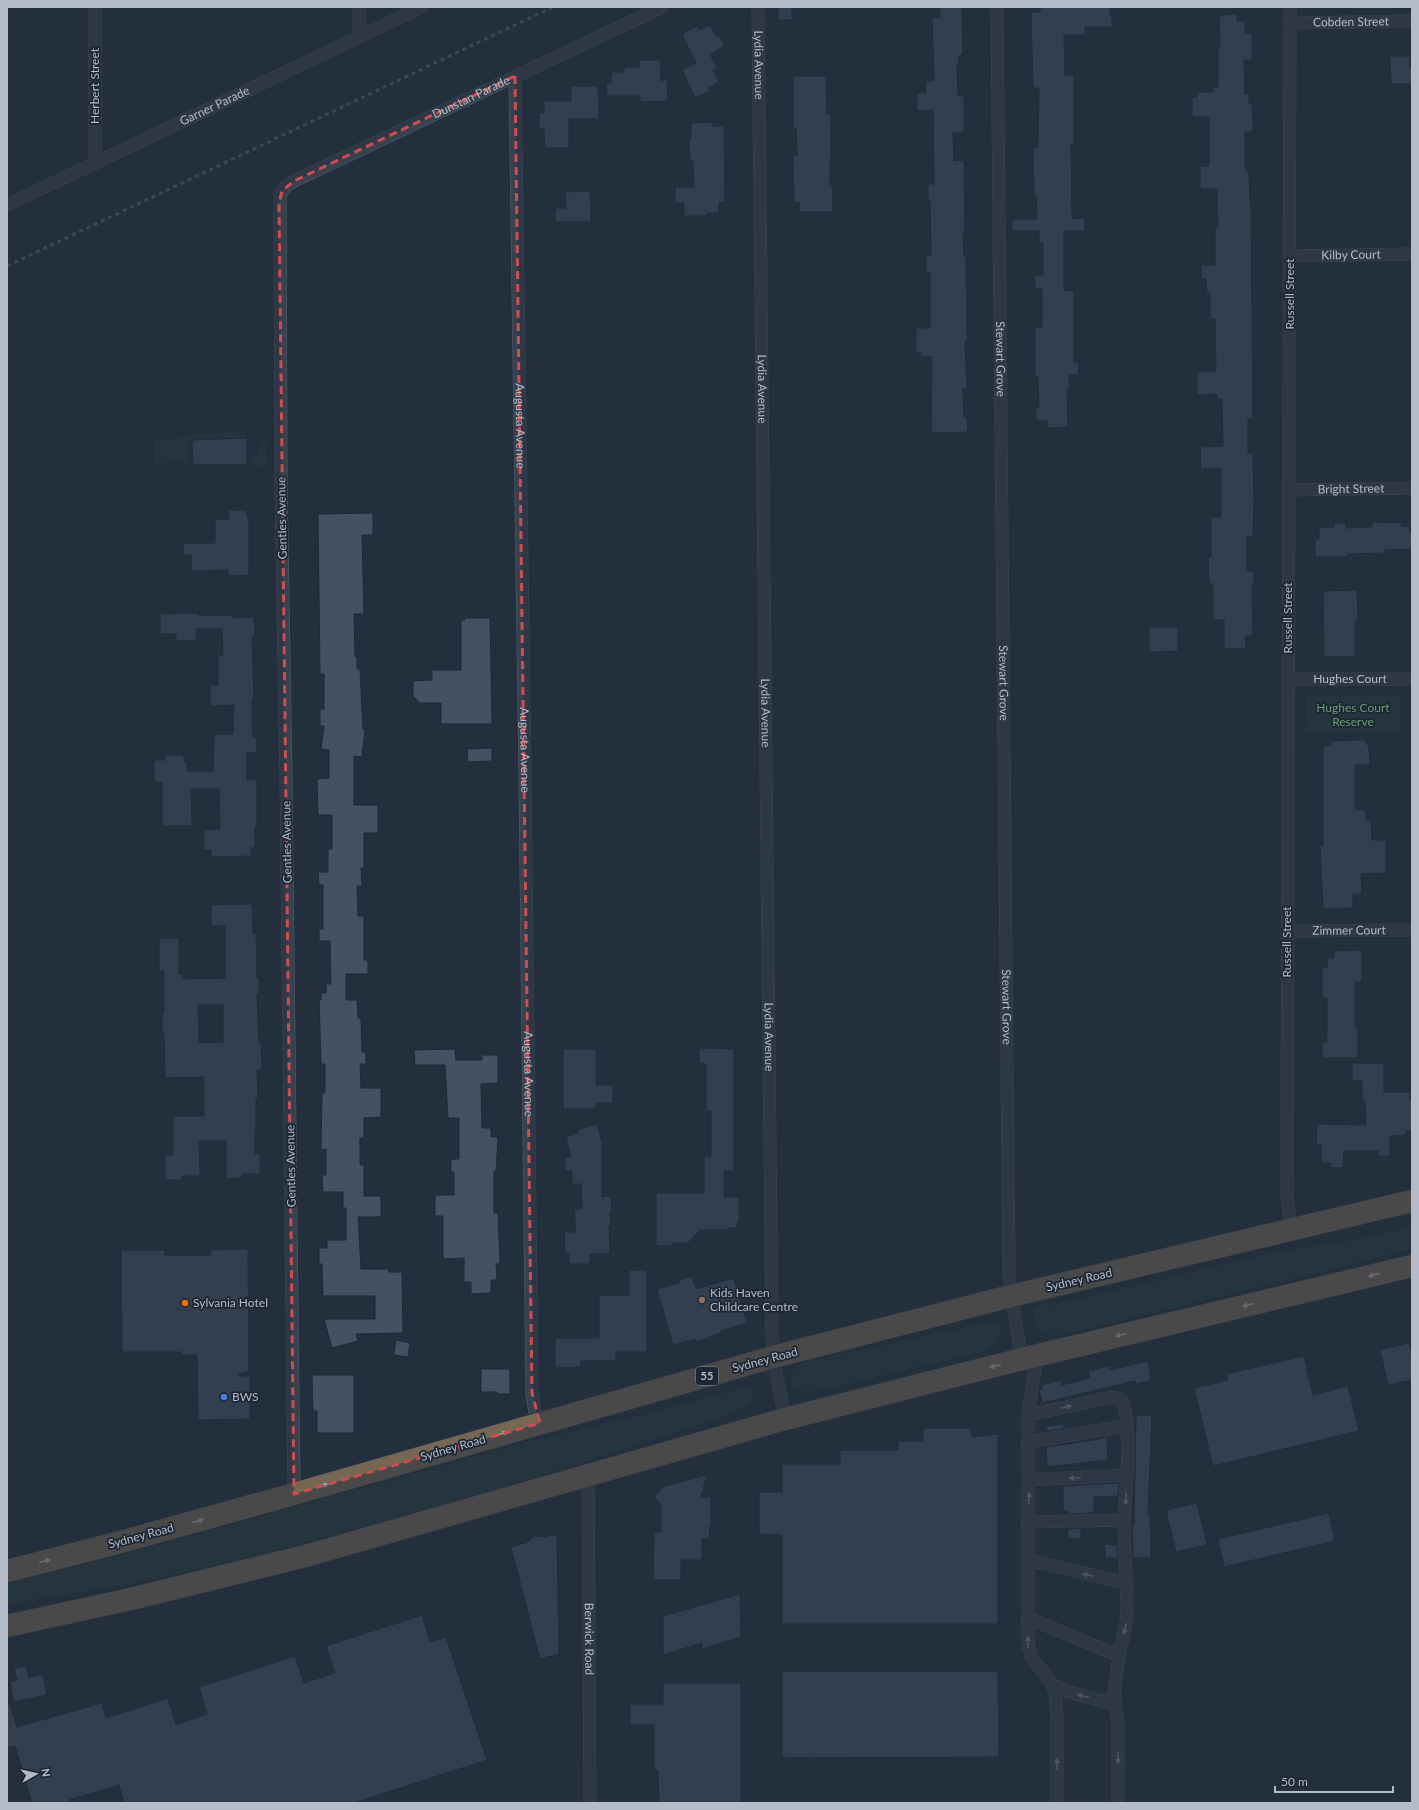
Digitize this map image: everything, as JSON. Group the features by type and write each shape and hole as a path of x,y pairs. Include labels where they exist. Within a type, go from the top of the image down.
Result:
{"highway":[{"name":"Sydney Road","path":"7,1570 117,1543 294,1494 773,1357 1011,1296 1412,1201"},
{"path":"7,1626 135,1598 309,1555 785,1418 1029,1357 1412,1266"}],"street":[{"name":"Herbert Street","path":"95,7 95,164"},
{"path":"359,7 359,37"},
{"name":"Garner Parade","path":"7,205 422,7"},
{"name":"Dunstan Parade","path":"282,191 294,181 662,7"},
{"name":"Lydia Avenue","path":"758,7 772,1336 773,1357 785,1418"},
{"name":"Stewart Grove","path":"997,7 1011,1296 1029,1357 1028,1645 1032,1658 1052,1684"},
{"name":"Russell Street","path":"1290,7 1287,1195 1291,1230"},
{"name":"Cobden Street","path":"1290,23 1412,21"},
{"name":"Augusta Avenue","path":"515,76 526,782 532,1393 535,1412 540,1423"},
{"name":"Gentles Avenue","path":"282,191 279,203 281,484 286,771 294,1494"},
{"name":"Kilby Court","path":"1290,256 1412,254"},
{"name":"Bright Street","path":"1289,490 1412,488"},
{"name":"Hughes Court","path":"1288,680 1412,679"},
{"name":"Zimmer Court","path":"1287,931 1412,930"},
{"path":"1028,1415 1112,1397 1117,1397 1124,1403 1127,1426 1128,1474 1124,1520 1126,1623 1115,1679 1115,1704 1118,1726 1118,1803"},
{"path":"1028,1442 1127,1426"},
{"path":"1029,1480 1128,1474"},
{"name":"Berwick Road","path":"588,1475 590,1803"},
{"path":"1028,1522 1124,1520"},
{"path":"1028,1560 1126,1583"},
{"path":"1028,1618 1119,1656"},
{"path":"1052,1684 1068,1692 1115,1704"},
{"path":"1052,1684 1055,1693 1057,1716 1057,1803"}],"highlighted area":[{"path":"515,76 532,1393 540,1423 294,1494 279,203 282,191 294,181"}],"green space":[{"path":"246,432 246,437 220,438 214,440 213,437 204,437 204,440 188,440 188,462 154,463 154,439 181,439 184,434"},
{"path":"266,440 267,466 253,466 253,457 257,456 259,448"},
{"name":"Hughes Court Reserve","path":"1401,695 1401,732 1305,734 1306,697"},
{"path":"1412,1227 1412,1249 1314,1274 1057,1336 1043,1331 1035,1320 1035,1310 1039,1305 1047,1302 1052,1306 1271,1253 1344,1242"},
{"path":"997,1321 1000,1327 1000,1335 987,1350 822,1390 803,1391 792,1385 792,1372 799,1365 812,1360"},
{"path":"745,1387 752,1392 751,1400 742,1408 724,1416 520,1482 362,1527 203,1568 132,1584 7,1605 7,1583 144,1549 526,1442 631,1418"}],"building":[{"path":"778,7 792,7 792,20 778,20"},
{"path":"940,7 962,7 963,55 958,56 959,64 957,64 958,96 964,96 964,133 953,133 954,161 964,160 965,232 963,232 964,256 966,256 967,342 965,342 967,389 963,389 964,417 967,417 968,432 931,433 932,357 921,357 921,353 916,353 916,328 930,328 930,272 926,272 926,256 931,256 930,200 928,200 928,184 934,184 933,110 917,111 917,93 926,93 926,81 934,81 932,18 940,18"},
{"path":"1110,7 1110,15 1112,15 1112,27 1085,27 1085,35 1064,35 1065,75 1074,75 1074,144 1071,144 1072,219 1085,218 1085,231 1064,231 1064,291 1074,290 1074,362 1078,362 1079,375 1069,375 1070,389 1067,389 1068,427 1048,428 1048,421 1036,421 1036,408 1039,407 1038,377 1035,377 1035,327 1042,327 1042,289 1035,289 1034,275 1043,275 1043,243 1039,243 1039,231 1012,231 1012,219 1037,219 1036,195 1034,195 1033,147 1038,147 1039,88 1033,88 1031,12 1040,12 1040,8"},
{"path":"1237,14 1237,21 1245,21 1245,33 1252,33 1252,60 1244,60 1245,94 1249,94 1249,103 1252,103 1253,121 1253,132 1245,132 1245,165 1247,172 1249,173 1251,202 1253,419 1248,419 1248,453 1253,453 1254,504 1253,537 1247,537 1247,571 1254,571 1254,584 1252,584 1253,636 1245,636 1246,649 1224,649 1224,620 1213,620 1213,584 1209,584 1208,557 1211,557 1211,517 1221,517 1221,468 1201,469 1200,447 1223,446 1222,399 1217,399 1217,394 1197,395 1197,372 1216,371 1215,319 1210,319 1210,293 1207,294 1206,279 1201,279 1201,265 1215,265 1215,227 1218,227 1217,189 1200,189 1200,166 1209,166 1209,117 1192,117 1192,97 1197,97 1197,92 1213,92 1213,87 1218,87 1218,48 1220,48 1219,15"},
{"path":"710,25 716,37 719,35 725,46 710,54 717,68 713,70 719,82 708,88 710,91 695,98 682,70 696,63 682,34 697,26 699,30"},
{"path":"1390,56 1410,56 1410,67 1412,67 1412,84 1391,84"},
{"path":"639,60 660,60 661,81 667,78 668,101 640,102 640,96 607,96 606,83 611,83 611,72 624,72 624,67 639,67"},
{"path":"793,76 826,76 827,114 831,114 830,185 832,185 833,212 799,212 799,202 794,203 793,155 797,155 796,128 793,128"},
{"path":"571,86 598,86 599,119 569,119 569,148 545,148 544,129 539,129 539,113 544,113 544,101 571,101"},
{"path":"713,122 713,126 724,126 725,202 719,202 719,213 707,213 707,216 684,216 684,203 675,203 675,187 694,187 693,161 690,161 689,138 691,138 691,123"},
{"path":"590,191 591,222 555,222 555,208 566,208 565,192"},
{"path":"247,438 247,465 193,465 192,440"},
{"path":"228,510 247,510 247,518 249,518 249,575 228,576 228,570 192,571 191,555 184,555 183,543 215,543 215,519 229,519"},
{"path":"373,513 373,535 362,535 364,614 354,614 355,657 357,657 357,669 360,669 363,729 365,729 362,757 354,756 354,805 378,805 378,833 364,833 364,868 361,868 362,886 357,886 358,916 364,916 364,960 368,960 368,974 346,974 346,1000 357,1000 358,1018 361,1018 362,1052 366,1052 366,1064 360,1064 361,1088 381,1088 381,1117 364,1118 364,1138 360,1138 360,1165 364,1165 364,1196 381,1196 381,1217 358,1217 361,1269 389,1269 389,1272 402,1272 403,1333 356,1334 358,1341 332,1348 324,1319 375,1319 375,1296 323,1296 322,1264 319,1264 319,1248 327,1248 327,1240 346,1240 346,1208 343,1208 343,1192 323,1192 322,1175 326,1175 326,1149 321,1150 322,1093 325,1093 325,1064 321,1064 319,1000 321,1000 321,993 326,993 326,984 331,984 330,941 319,941 319,929 323,929 323,885 319,885 318,872 328,872 328,849 332,849 332,815 318,815 317,779 329,778 329,750 321,749 324,726 320,726 320,709 324,709 324,674 320,674 318,514"},
{"path":"1372,522 1402,523 1401,526 1410,526 1410,532 1412,532 1412,549 1385,550 1385,553 1347,554 1347,557 1315,557 1315,539 1319,539 1319,527 1334,527 1334,523 1346,523 1346,528 1372,527"},
{"path":"1357,590 1358,621 1355,621 1355,657 1324,657 1323,591"},
{"path":"199,613 199,615 233,615 233,618 254,617 255,636 252,636 254,700 252,700 252,726 253,737 256,736 257,753 247,753 247,780 257,779 257,827 255,827 255,847 251,848 251,856 211,857 211,850 204,850 204,830 220,829 219,789 191,789 192,826 162,826 162,782 154,782 154,760 165,760 165,755 184,755 184,762 187,762 187,771 213,771 214,734 233,734 234,705 210,706 210,685 218,685 218,655 223,655 222,629 196,629 196,641 176,641 176,634 160,634 160,614"},
{"path":"465,618 490,618 492,724 441,724 441,703 420,703 413,696 413,681 432,680 432,670 461,670 461,620 465,620"},
{"path":"1149,627 1178,627 1178,651 1149,652"},
{"path":"1364,740 1369,747 1370,765 1355,765 1355,808 1356,810 1366,810 1366,820 1371,820 1372,840 1386,840 1386,873 1361,874 1362,894 1353,894 1353,908 1323,909 1320,846 1323,846 1323,746 1331,745 1331,741"},
{"path":"492,748 492,761 468,762 467,749"},
{"path":"252,904 253,934 256,934 257,978 259,978 259,994 257,994 262,1070 257,1070 258,1099 256,1099 255,1130 255,1154 260,1154 260,1174 242,1174 242,1178 226,1179 226,1141 199,1141 200,1176 182,1176 182,1180 165,1180 165,1155 173,1155 173,1116 204,1116 204,1077 165,1078 164,1033 162,1033 162,1013 164,1013 164,971 159,971 159,938 179,938 179,974 183,974 183,979 225,978 225,926 211,926 211,905","holes":["198,1005 223,1005 223,1042 199,1043"]},
{"path":"1362,950 1362,982 1355,982 1355,1028 1358,1028 1358,1058 1322,1058 1322,1042 1326,1042 1327,1032 1327,998 1322,998 1322,967 1328,967 1327,958 1334,958 1334,951"},
{"path":"699,1048 734,1049 734,1171 724,1171 724,1197 739,1197 739,1222 737,1223 737,1228 728,1228 728,1230 700,1230 688,1243 672,1243 673,1246 656,1246 656,1193 704,1193 704,1157 711,1157 711,1111 706,1111 706,1064 699,1063"},
{"path":"455,1049 456,1060 482,1060 482,1055 498,1055 498,1083 481,1084 482,1128 491,1128 491,1137 498,1137 496,1171 494,1171 494,1213 498,1213 500,1264 496,1264 497,1280 491,1280 491,1293 471,1294 471,1282 464,1282 464,1258 443,1259 443,1216 435,1216 435,1195 454,1195 454,1172 451,1172 451,1159 459,1159 459,1118 448,1118 445,1065 415,1065 414,1050"},
{"path":"563,1049 596,1049 596,1085 613,1085 613,1103 596,1103 596,1109 563,1109"},
{"path":"1352,1063 1384,1063 1384,1092 1410,1092 1410,1099 1412,1099 1412,1131 1406,1131 1406,1135 1390,1136 1390,1156 1378,1156 1378,1151 1344,1151 1343,1168 1330,1167 1331,1163 1321,1163 1321,1145 1316,1145 1317,1124 1366,1125 1365,1101 1362,1101 1362,1081 1352,1081"},
{"path":"597,1124 603,1145 602,1197 611,1196 611,1226 609,1226 610,1254 590,1254 590,1264 569,1264 569,1254 565,1253 564,1232 576,1232 574,1209 582,1209 581,1184 572,1184 572,1171 565,1171 565,1157 571,1157 566,1137 578,1133 577,1130"},
{"name":"Sylvania Hotel","path":"248,1249 249,1371 239,1374 239,1376 250,1376 250,1419 198,1420 197,1355 181,1355 181,1352 122,1352 121,1250 165,1250 165,1255 211,1255 210,1250"},
{"path":"629,1270 647,1270 647,1352 616,1352 616,1361 581,1361 581,1367 555,1368 555,1338 599,1338 599,1295 629,1295"},
{"path":"692,1276 696,1289 734,1278 747,1323 721,1331 721,1333 710,1336 710,1338 696,1342 695,1339 673,1345 657,1289 679,1283 679,1280"},
{"path":"396,1340 410,1343 408,1357 394,1355"},
{"path":"1409,1343 1412,1357 1412,1380 1388,1385 1380,1350"},
{"path":"1304,1356 1313,1395 1348,1386 1359,1431 1213,1466 1194,1388 1228,1380 1226,1374"},
{"path":"1148,1361 1151,1381 1136,1384 1135,1381 1042,1403 1039,1390 1042,1389 1041,1385 1061,1380 1062,1385 1090,1378 1088,1371 1109,1366 1110,1370"},
{"path":"481,1369 510,1369 510,1394 481,1392"},
{"path":"312,1375 354,1375 354,1433 317,1433 317,1411 313,1411"},
{"path":"1136,1415 1152,1415 1148,1514 1150,1514 1151,1558 1133,1558 1132,1526 1134,1526"},
{"path":"1063,1424 1064,1429 1047,1431 1046,1426"},
{"path":"923,1428 970,1428 972,1437 998,1434 998,1624 782,1624 782,1535 759,1534 759,1492 782,1492 782,1464 840,1464 840,1450 898,1450 898,1441 923,1441"},
{"path":"1107,1437 1108,1460 1047,1467 1046,1447"},
{"path":"707,1475 701,1497 711,1497 711,1525 709,1539 702,1539 702,1560 681,1560 681,1580 653,1580 654,1532 661,1532 661,1504 654,1497 661,1490 661,1487"},
{"path":"1119,1483 1118,1496 1094,1497 1094,1513 1068,1514 1068,1511 1063,1511 1063,1486"},
{"path":"1197,1503 1207,1545 1176,1552 1166,1510"},
{"path":"1329,1513 1335,1541 1224,1567 1218,1539"},
{"path":"1081,1528 1081,1539 1068,1538 1068,1529"},
{"path":"557,1534 559,1654 540,1659 511,1547 528,1542 534,1536 545,1537"},
{"path":"1105,1544 1117,1545 1118,1558 1105,1558"},
{"path":"740,1594 741,1637 702,1649 702,1643 663,1655 663,1616"},
{"path":"422,1615 430,1642 446,1637 487,1760 354,1803 124,1803 119,1785 69,1800 70,1803 32,1803 15,1746 7,1748 7,1705 10,1704 17,1727 102,1703 106,1718 168,1698 176,1725 207,1714 199,1687 295,1656 304,1683 335,1673 326,1646"},
{"path":"26,1666 29,1678 43,1674 47,1695 14,1702 10,1682 17,1680 14,1668"},
{"path":"782,1671 998,1671 999,1757 782,1758"},
{"path":"663,1683 741,1683 741,1803 659,1803 658,1770 654,1770 654,1725 630,1725 630,1704 663,1704"}],"railway":[{"path":"7,266 553,7"}],"place":[{"name":"Kids Haven Childcare Centre","path":"702,1300"},
{"name":"Sylvania Hotel","path":"185,1303"},
{"name":"BWS","path":"224,1397"}]}
